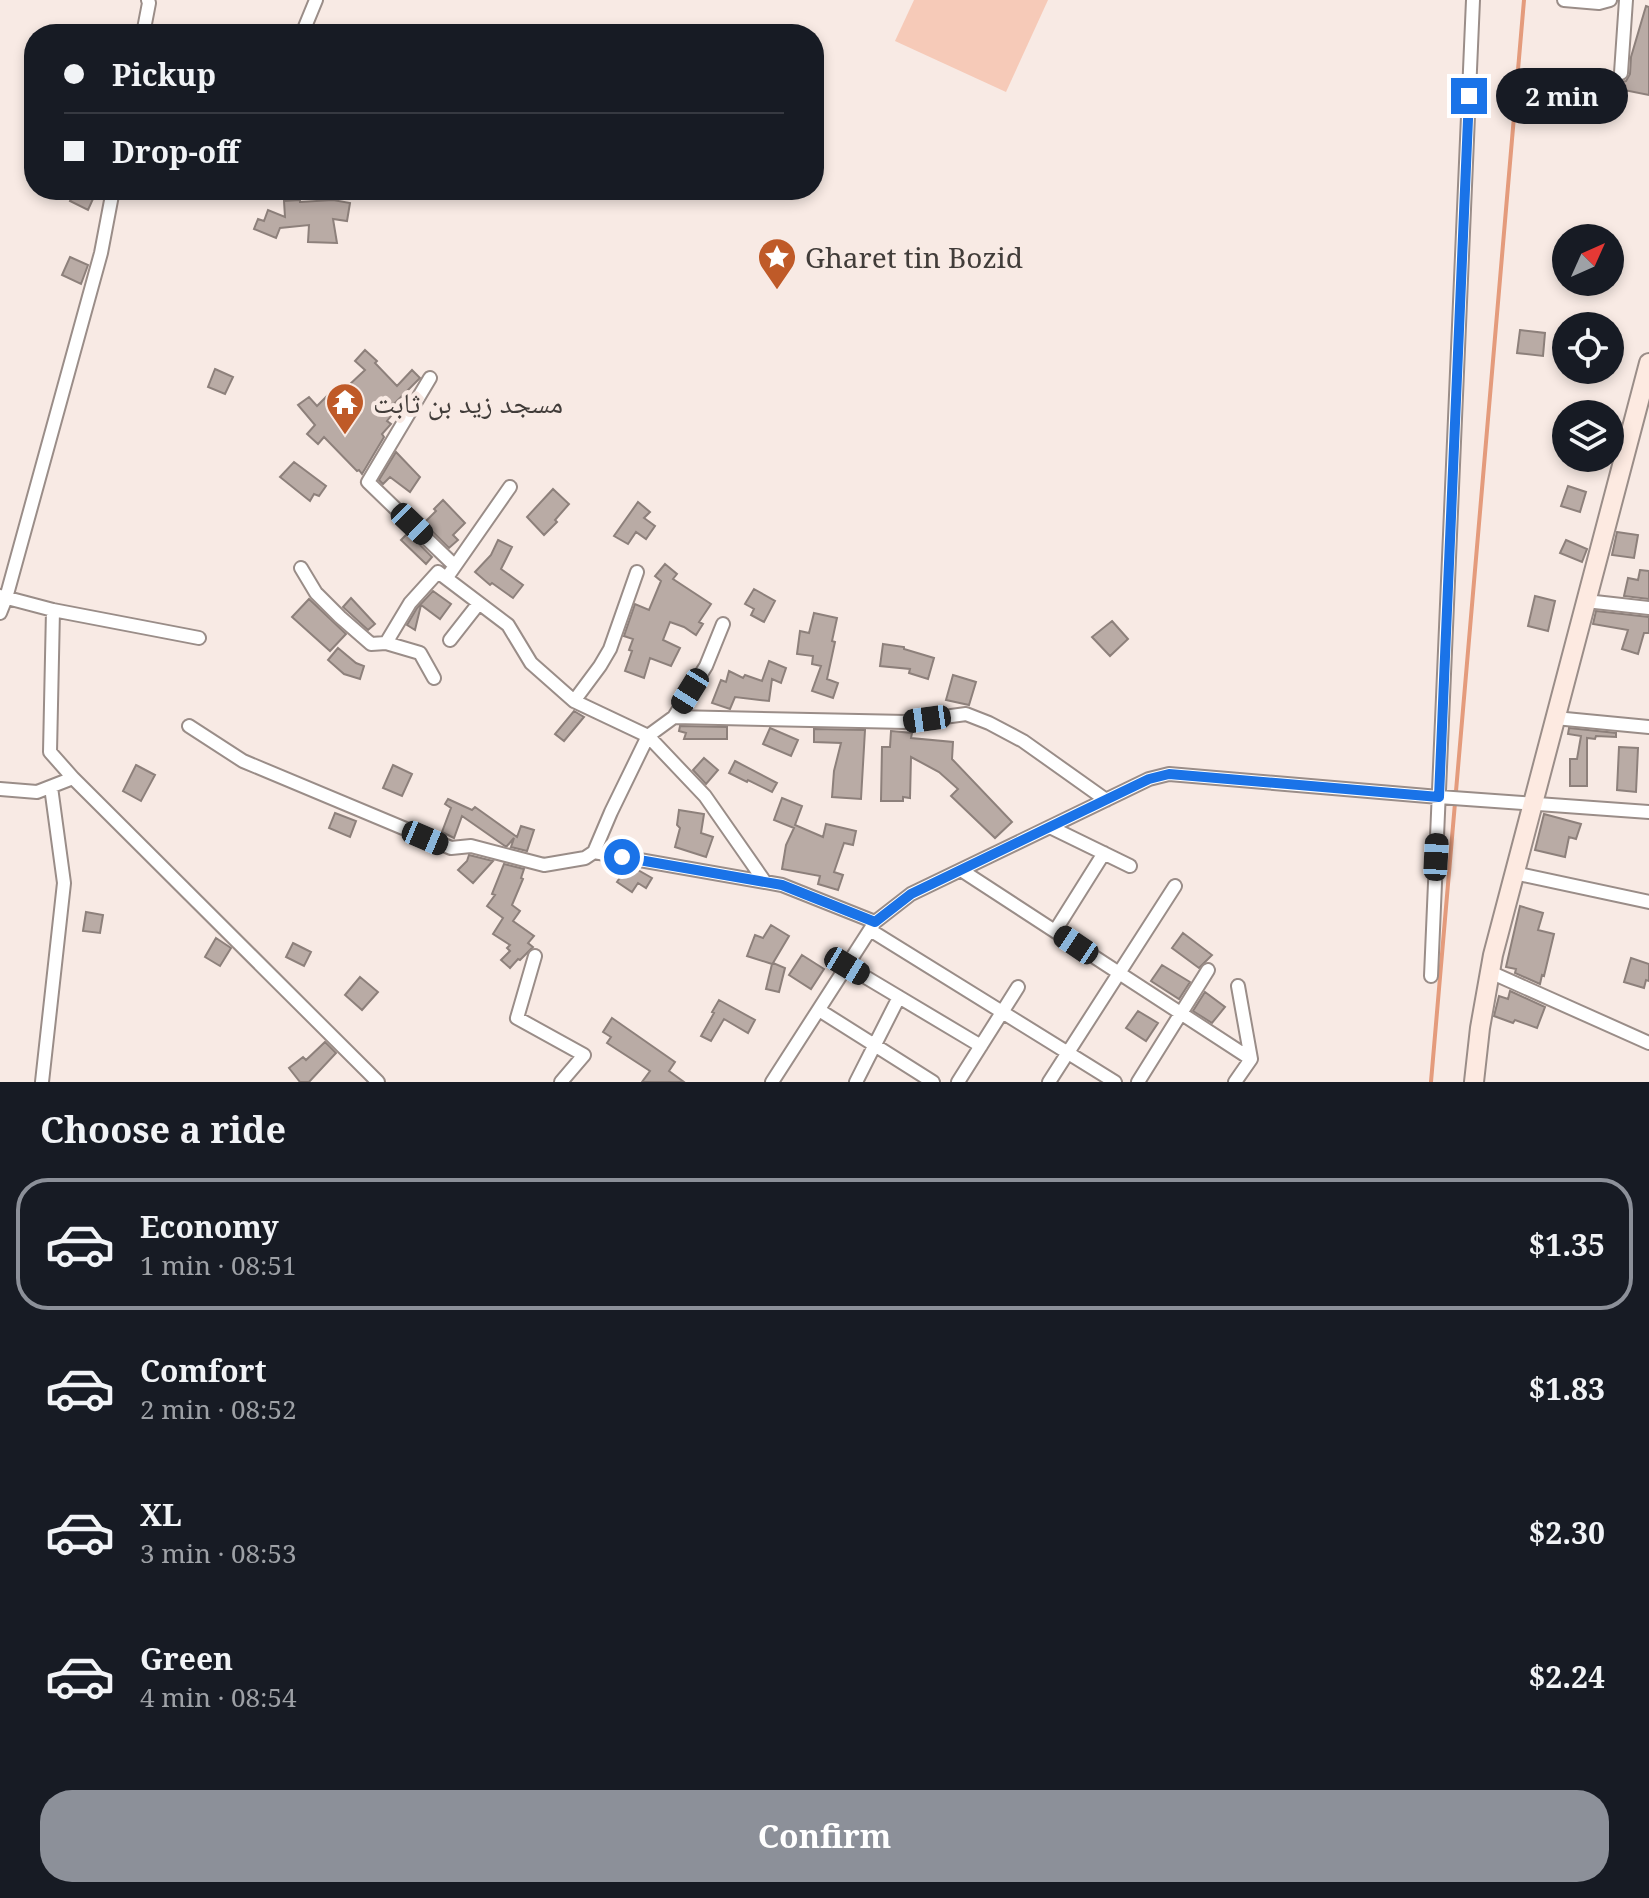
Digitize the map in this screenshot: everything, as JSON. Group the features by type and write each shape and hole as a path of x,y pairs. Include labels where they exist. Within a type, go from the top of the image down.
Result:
{"street":[{"path":"145,24 148,0"},
{"path":"306,24 316,0"},
{"path":"1431,976 1473,0"},
{"path":"1564,0 1599,3 1610,0"},
{"path":"1621,73 1626,0"},
{"path":"0,613 101,253 111,200"},
{"path":"1474,1082 1490,972 1514,873 1649,363"},
{"path":"430,378 368,482 455,566"},
{"path":"447,578 510,487"},
{"path":"301,568 316,593 371,644 386,643 420,653 434,678"},
{"path":"386,643 410,603 438,572 508,625 531,663 574,701 648,736 705,796 765,882"},
{"path":"574,701 610,649 637,572"},
{"path":"3,597 53,610 199,638"},
{"path":"1586,601 1649,608"},
{"path":"450,640 479,603"},
{"path":"53,610 50,752 378,1082"},
{"path":"189,726 243,761 451,848 471,846 544,865 585,858 594,852 648,736 674,717 706,666 723,624"},
{"path":"674,717 907,722 966,714 1023,741 1106,800"},
{"path":"1555,718 1649,727"},
{"path":"772,1082 873,926 911,894 1149,779 1169,774 1649,812"},
{"path":"0,789 37,792 73,778"},
{"path":"42,1082 64,883 51,787"},
{"path":"1050,827 1130,866"},
{"path":"594,852 782,885 873,926 1115,1082"},
{"path":"1055,931 1104,853"},
{"path":"961,870 1251,1059"},
{"path":"1514,873 1649,902"},
{"path":"1049,1082 1175,886"},
{"path":"535,956 517,1018 584,1055 561,1082"},
{"path":"847,966 981,1046"},
{"path":"1138,1082 1208,970"},
{"path":"1490,972 1649,1043"},
{"path":"1235,1082 1251,1059 1238,986"},
{"path":"958,1082 1018,987"},
{"path":"856,1082 899,997"},
{"path":"819,1010 933,1082"}],"shaded area":[{"path":"914,0 1048,0 1006,92 895,41"}],"building":[{"path":"1646,6 1649,7 1649,95 1619,89 1621,82 1626,81 1630,74 1631,57"},
{"path":"70,200 92,200 88,210"},
{"path":"284,201 350,203 347,221 333,219 337,243 308,242 309,225 280,228 276,238 254,229 258,219 264,221 268,210 285,217"},
{"path":"70,257 88,265 81,284 62,275"},
{"path":"1520,330 1545,333 1543,356 1517,353"},
{"path":"365,350 397,386 412,370 420,378 395,403 399,406 387,421 391,424 382,434 384,437 362,474 324,437 318,444 307,434 315,425 298,405 309,397 317,406 328,395 333,400 365,370 355,361"},
{"path":"215,369 233,377 225,394 208,387"},
{"path":"396,452 420,477 410,492 390,477 383,484 379,480"},
{"path":"294,462 326,486 319,496 314,494 310,501 280,477"},
{"path":"1568,486 1586,492 1580,512 1561,506"},
{"path":"553,489 569,504 544,535 527,517"},
{"path":"443,500 465,523 453,535 458,540 449,548 424,523"},
{"path":"638,502 650,512 644,518 655,526 646,539 636,532 628,544 614,536"},
{"path":"1617,532 1638,535 1634,558 1612,555"},
{"path":"408,533 432,557 426,564 401,540"},
{"path":"498,540 512,547 501,569 523,585 513,598 475,572 491,555"},
{"path":"1566,540 1587,549 1582,562 1560,553"},
{"path":"665,564 677,574 673,579 711,604 699,622 703,624 696,635 670,622 663,640 680,648 671,666 650,658 644,678 625,671 633,639 624,636 635,604 649,610 661,581 655,576"},
{"path":"1640,570 1649,571 1649,599 1624,596 1628,578 1638,580"},
{"path":"754,589 775,601 764,622 751,615 754,609 745,604"},
{"path":"433,591 451,604 440,619 421,605 415,630 407,625 417,608"},
{"path":"1535,596 1555,601 1548,631 1528,626"},
{"path":"351,598 375,624 368,630 343,607"},
{"path":"309,599 346,634 330,651 292,617"},
{"path":"1596,611 1649,617 1649,633 1644,633 1638,654 1622,649 1628,630 1593,624"},
{"path":"814,613 837,618 827,679 838,683 833,698 812,691 821,666 812,664 813,656 797,654 800,631 809,633"},
{"path":"1112,621 1128,639 1110,656 1092,637"},
{"path":"883,644 904,647 934,658 928,679 909,673 910,669 880,666"},
{"path":"338,648 364,666 360,679 344,674 328,660"},
{"path":"769,661 786,668 781,683 772,679 769,701 735,697 730,709 712,703 721,680 726,682 729,671 743,678 745,675 762,681"},
{"path":"953,675 976,682 969,705 946,700"},
{"path":"574,711 584,717 564,741 555,734"},
{"path":"680,726 727,727 727,739 684,739 686,733 679,731"},
{"path":"770,728 798,740 791,756 763,744"},
{"path":"1569,728 1616,733 1616,737 1587,738 1587,786 1570,786 1570,759 1577,759 1581,736 1568,734"},
{"path":"814,729 865,730 861,799 832,797 841,743 814,742"},
{"path":"891,731 912,733 911,738 953,742 952,759 1012,822 995,838 951,796 958,789 939,772 911,757 910,798 881,801 882,747 890,747"},
{"path":"1619,747 1638,748 1636,792 1617,790"},
{"path":"704,758 718,770 706,784 693,770"},
{"path":"735,761 777,783 772,792 729,773"},
{"path":"136,765 155,775 141,801 123,791"},
{"path":"393,765 412,774 402,796 383,788"},
{"path":"782,798 802,806 795,825 823,837 826,824 856,831 853,845 844,843 834,872 843,875 838,890 818,884 820,876 782,869 786,845 794,828 774,820"},
{"path":"448,799 472,810 475,807 517,837 521,826 534,830 527,851 511,847 514,838 505,846 462,816 454,838 442,832 451,808 445,804"},
{"path":"679,810 704,814 701,833 713,837 706,857 675,847 680,828 677,825"},
{"path":"335,813 356,821 350,837 329,828"},
{"path":"1544,814 1581,824 1576,839 1569,837 1565,857 1535,850"},
{"path":"469,855 493,861 473,883 458,870"},
{"path":"504,864 524,869 512,905 520,911 513,921 534,936 528,943 533,947 510,968 501,960 510,951 507,948 510,945 493,934 503,918 487,906 495,895 492,894"},
{"path":"627,867 652,878 646,888 638,883 632,892 617,882"},
{"path":"1520,906 1543,913 1538,930 1554,934 1540,984 1515,973 1516,969 1506,967"},
{"path":"86,912 103,915 100,933 83,931"},
{"path":"771,925 789,936 773,963 785,968 779,992 766,989 772,964 747,956 755,935 763,938"},
{"path":"1183,933 1212,955 1199,968 1172,948"},
{"path":"216,938 231,948 220,966 205,957"},
{"path":"293,943 311,952 304,966 286,957"},
{"path":"802,955 824,969 811,989 789,975"},
{"path":"1631,958 1649,964 1649,981 1646,980 1644,988 1624,982"},
{"path":"1162,965 1190,982 1179,999 1151,981"},
{"path":"360,977 378,992 362,1010 345,995"},
{"path":"1510,991 1545,1007 1537,1028 1494,1016 1499,996 1508,999"},
{"path":"1205,992 1225,1007 1212,1023 1193,1011"},
{"path":"719,1000 755,1020 748,1033 724,1019 711,1041 701,1036"},
{"path":"1138,1011 1158,1023 1146,1041 1126,1028"},
{"path":"612,1018 675,1062 669,1071 684,1082 642,1082 650,1071 607,1043 611,1037 603,1032"},
{"path":"325,1042 336,1053 309,1082 300,1082 289,1068 303,1057 306,1060"}],"waterway":[{"path":"1431,1082 1524,0"}],"place":[{"name":"Gharet tin Bozid","path":"777,291"},
{"name":"مسجد زيد بن ثابت","path":"345,436"}],"route":[{"path":"622,857 782,885 875,922 911,894 1149,779 1169,774 1439,797 1469,96"}]}
